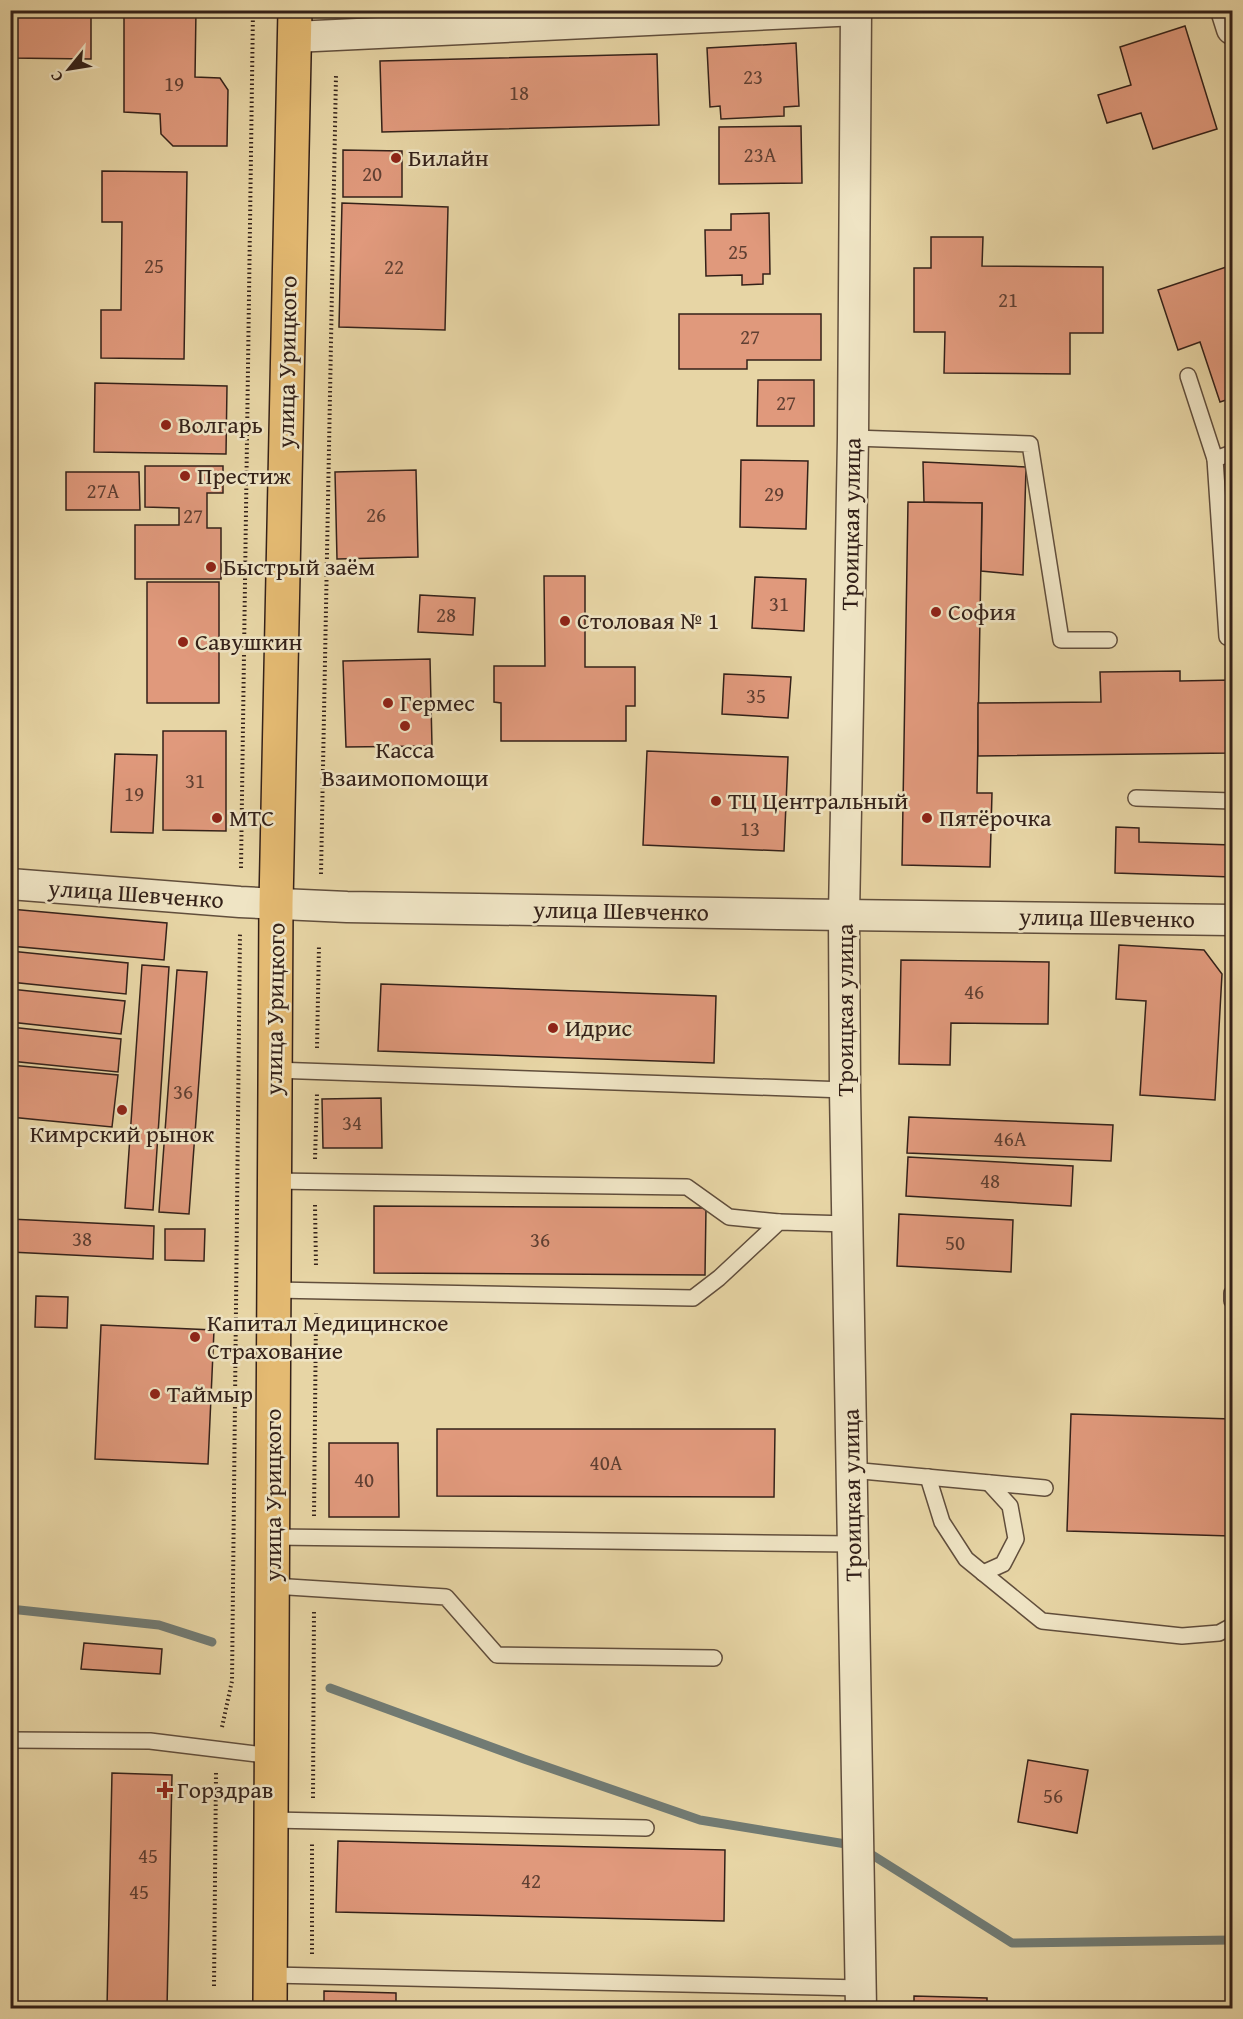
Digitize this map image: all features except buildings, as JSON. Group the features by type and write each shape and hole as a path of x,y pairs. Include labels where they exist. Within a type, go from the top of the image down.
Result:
{"main road":[{"name":"улица Урицкого","path":"270,2008 276,904 295,24"}],"street":[{"path":"1226,10 1233,29"},
{"path":"295,24 856,11"},
{"name":"Троицкая улица","path":"856,11 853,438 844,915 861,1998"},
{"name":"улица Шевченко","path":"10,884 276,904 1233,920"}],"lane":[{"path":"1188,376 1215,459 1227,637"},
{"path":"853,438 1030,444 1061,640 1109,640"},
{"path":"1215,459 1233,453"},
{"path":"1136,798 1233,801"},
{"path":"274,1070 845,1090"},
{"path":"274,1181 687,1186 729,1217 779,1222 848,1224"},
{"path":"274,1290 693,1298 719,1278 779,1222"},
{"path":"1232,1301 1233,1293"},
{"path":"851,1470 1045,1488"},
{"path":"928,1477 942,1522 966,1559 1042,1621 1182,1636 1219,1633 1233,1626"},
{"path":"983,1572 1003,1564 1016,1539 1010,1506 990,1483"},
{"path":"273,1537 853,1544"},
{"path":"273,1586 446,1597 497,1655 714,1658"},
{"path":"10,1740 150,1741 272,1756"},
{"path":"272,1820 646,1828"},
{"path":"271,1975 861,1998"}],"path":[{"path":"214,1986 217,1749 232,1681 253,10"},
{"path":"321,875 336,75"},
{"path":"317,1052 319,945"},
{"path":"314,1537 317,1087"},
{"path":"312,1976 314,1589"}],"waterway":[{"path":"10,1609 159,1625 212,1642"},
{"path":"330,1688 700,1820 858,1846 1012,1943 1232,1940"}],"place":[{"name":"Билайн","path":"396,158"},
{"name":"Волгарь","path":"166,425"},
{"name":"Престиж","path":"185,476"},
{"name":"Быстрый заём","path":"211,567"},
{"name":"София","path":"936,612"},
{"name":"Столовая № 1","path":"565,621"},
{"name":"Савушкин","path":"183,642"},
{"name":"Гермес","path":"388,703"},
{"name":"Касса Взаимопомощи","path":"405,726"},
{"name":"ТЦ Центральный","path":"716,801"},
{"name":"МТС","path":"217,818"},
{"name":"Пятёрочка","path":"927,818"},
{"name":"Идрис","path":"553,1028"},
{"name":"Кимрский рынок","path":"122,1110"},
{"name":"Капитал Медицинское Страхование","path":"195,1337"},
{"name":"Таймыр","path":"155,1394"},
{"name":"Горздрав","path":"165,1790"}]}
